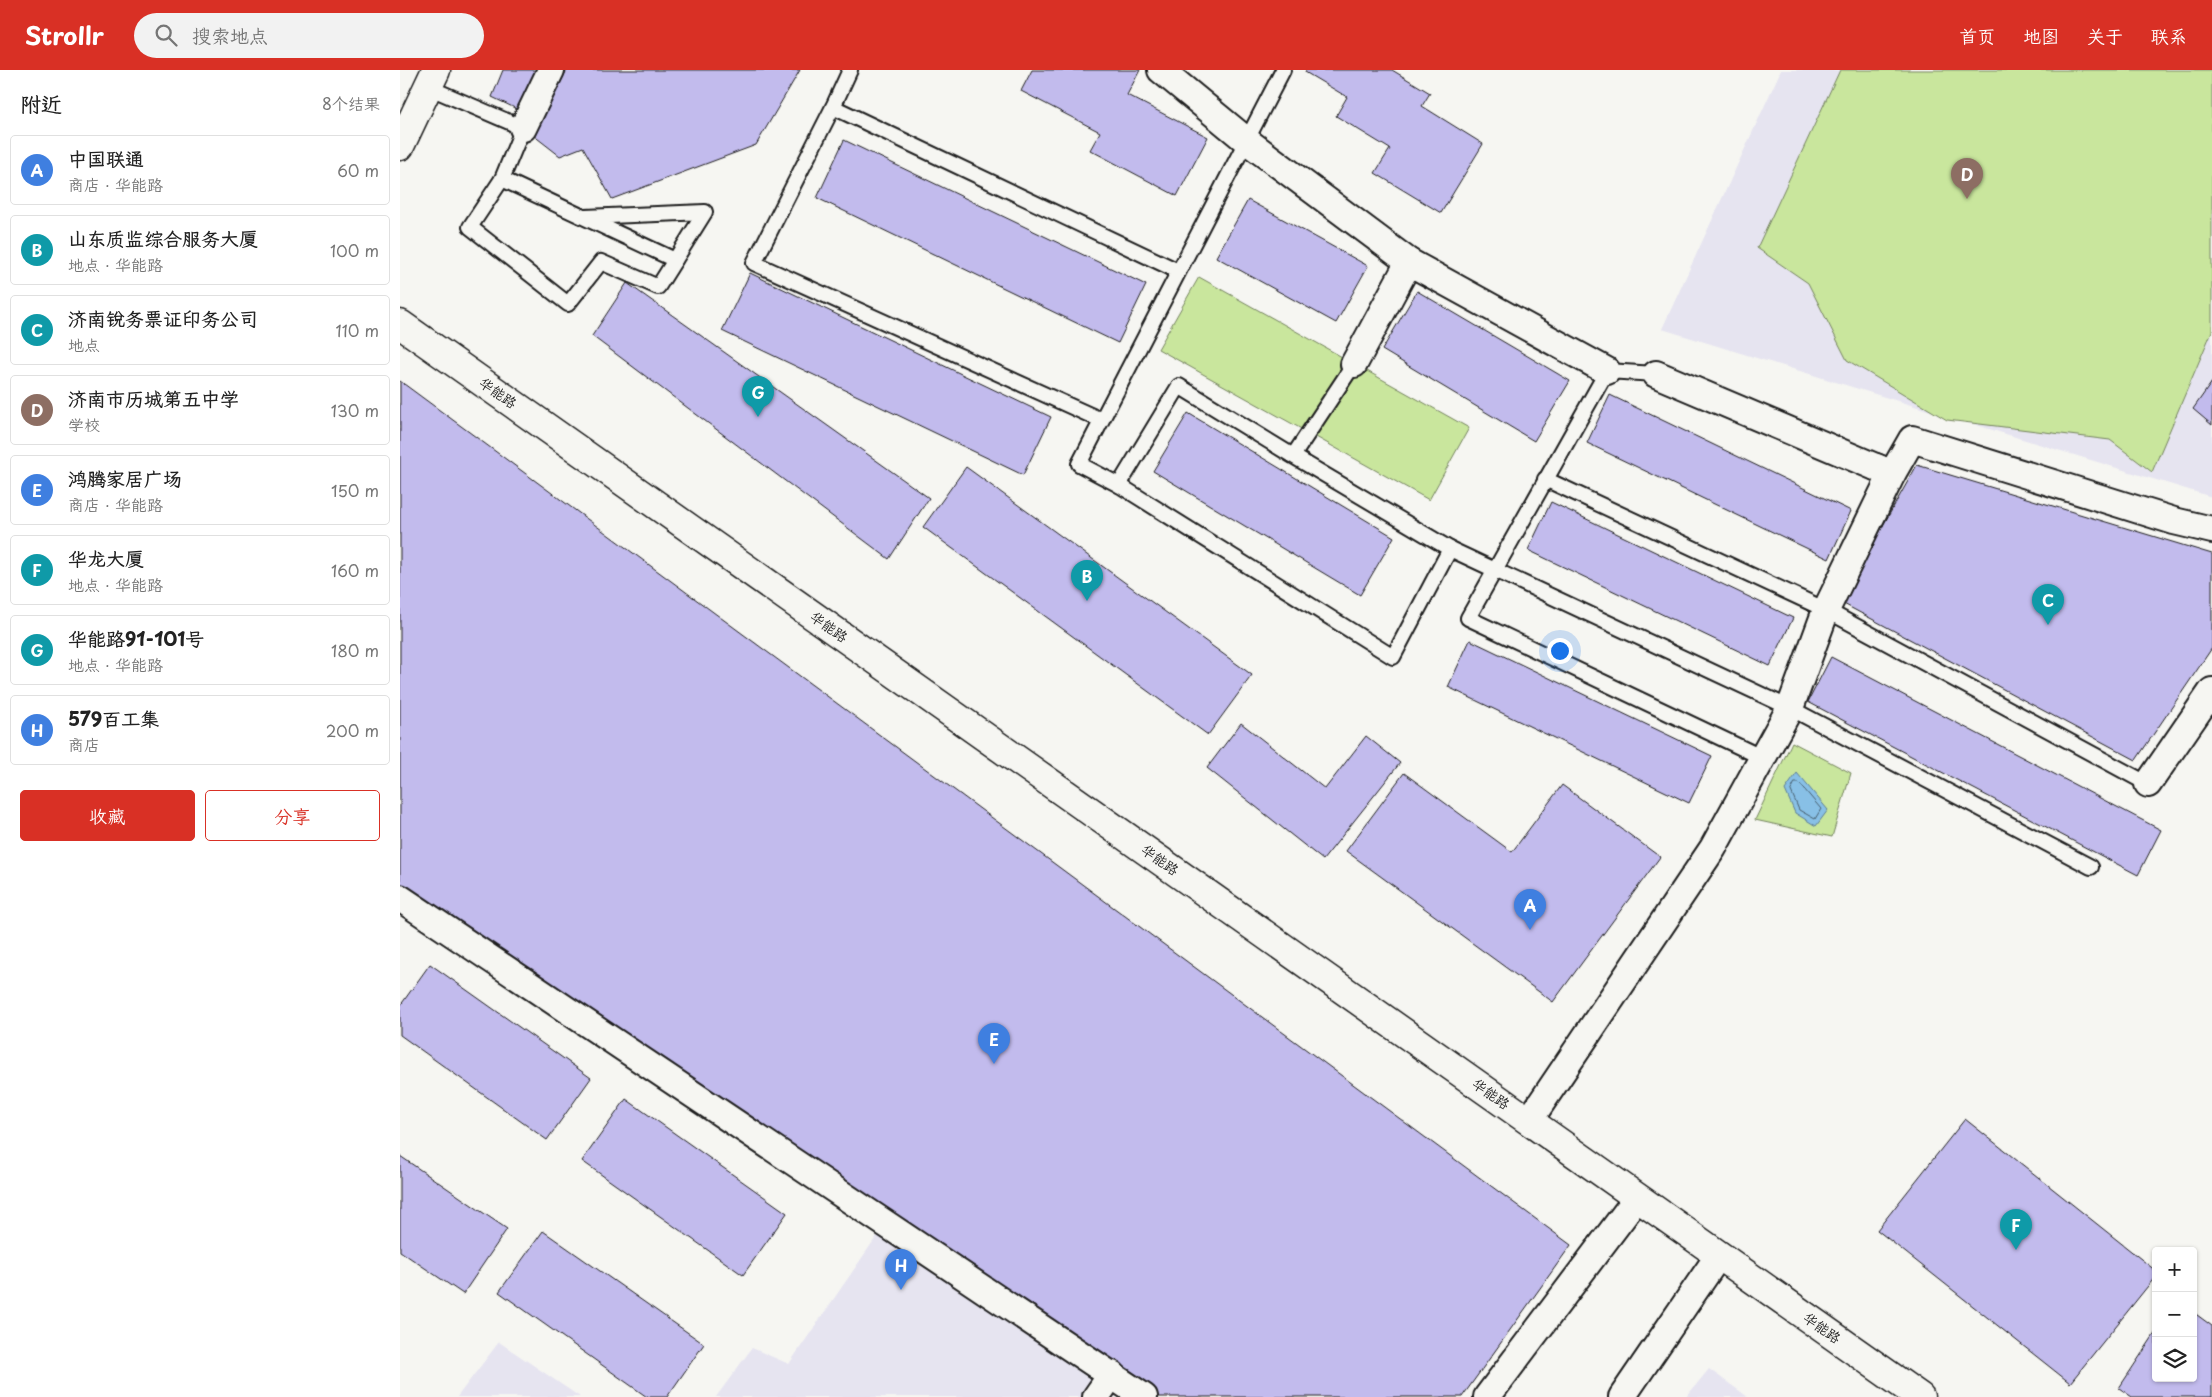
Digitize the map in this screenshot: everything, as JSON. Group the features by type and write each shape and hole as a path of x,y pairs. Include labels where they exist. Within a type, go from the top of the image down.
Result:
{"street":[{"path":"523,128 551,70"},
{"path":"1161,70 1247,141 1409,262 1607,371"},
{"path":"400,146 432,78"},
{"path":"1354,364 1409,262"},
{"name":"华能路","path":"400,324 1920,1397"},
{"path":"1656,374 1892,474"},
{"path":"1529,1121 1713,848 1790,708 1826,610 1892,474 1912,439 2174,522 2212,530"},
{"path":"2148,784 2212,691"},
{"path":"400,898 1144,1397"},
{"path":"1487,1397 1637,1198"},
{"path":"1622,1397 1719,1255"},
{"path":"1096,1397 1112,1374"}],"lane":[{"path":"850,70 754,263 1101,420"},
{"path":"1283,70 1079,464 1119,485 1393,657 1450,550"},
{"path":"432,78 523,128 502,179 470,227 568,304 601,262 658,287 705,212 585,217"},
{"path":"833,107 1178,271"},
{"path":"502,179 675,260"},
{"path":"1294,456 1354,364"},
{"path":"1656,374 1607,371 1468,618 1763,758"},
{"path":"1119,485 1178,386 1450,550 1790,708 2091,867"},
{"path":"1546,479 1826,610 2148,784"}],"shaded area":[{"path":"1781,70 2212,70 2212,497 1662,329"},
{"path":"879,1233 1122,1397 716,1397 752,1348 789,1364"},
{"path":"499,1342 580,1397 457,1397"},
{"path":"1709,1369 1748,1397 1686,1397"}],"green space":[{"path":"1840,70 2212,70 2212,331 2152,472 2110,440 1947,420 1847,360 1808,283 1757,248"},
{"path":"1199,277 1469,428 1429,500 1158,349"},
{"path":"1792,742 1851,773 1832,837 1755,820"}],"water":[{"path":"1797,773 1828,810 1816,826 1795,813 1785,790"}],"building":[{"path":"503,70 539,70 521,111 492,97"},
{"path":"567,70 800,70 756,145 612,199 583,147 560,156 533,135"},
{"path":"1032,70 1140,70 1127,95 1208,137 1177,196 1090,150 1100,132 1021,91"},
{"path":"1306,70 1392,70 1430,93 1422,106 1483,144 1441,213 1375,173 1390,149 1336,116 1347,97 1305,72"},
{"path":"844,140 1146,285 1118,343 817,198"},
{"path":"1248,200 1368,266 1336,323 1216,257"},
{"path":"750,273 1051,417 1023,475 722,331"},
{"path":"627,283 929,498 889,559 592,336"},
{"path":"1417,291 1570,381 1534,441 1382,350"},
{"path":"400,381 1571,1245 1462,1397 1145,1397 400,883"},
{"path":"2212,382 2212,425 2193,409"},
{"path":"1610,395 1851,511 1829,559 1587,443"},
{"path":"1188,413 1394,537 1360,595 1153,471"},
{"path":"1917,465 2212,554 2212,648 2136,760 1840,602"},
{"path":"966,467 1252,675 1208,735 923,527"},
{"path":"1551,502 1793,618 1770,666 1528,550"},
{"path":"1470,640 1712,756 1689,803 1448,687"},
{"path":"1831,657 2161,830 2138,875 1808,702"},
{"path":"1241,723 1325,789 1366,736 1400,763 1323,860 1207,768"},
{"path":"1404,773 1512,852 1562,785 1660,857 1553,1002 1346,851"},
{"path":"430,964 591,1078 547,1140 400,1035 400,1006"},
{"path":"626,1099 787,1213 743,1275 582,1161"},
{"path":"1965,1119 2152,1268 2152,1281 2070,1383 1877,1230"},
{"path":"400,1156 507,1229 463,1294 400,1251"},
{"path":"543,1231 704,1344 667,1397 647,1397 499,1292"},
{"path":"2197,1315 2212,1326 2212,1397 2132,1397 2119,1388 2152,1338 2152,1382 2197,1382"}],"place":[{"name":"济南市历城第五中学","path":"1967,199"},
{"name":"华能路91-101号","path":"758,417"},
{"name":"山东质监综合服务大厦","path":"1087,601"},
{"name":"济南锐务票证印务公司","path":"2048,625"},
{"name":"中国联通","path":"1530,930"},
{"name":"鸿腾家居广场","path":"994,1064"},
{"name":"华龙大厦","path":"2016,1250"},
{"name":"579百工集","path":"901,1290"}]}
